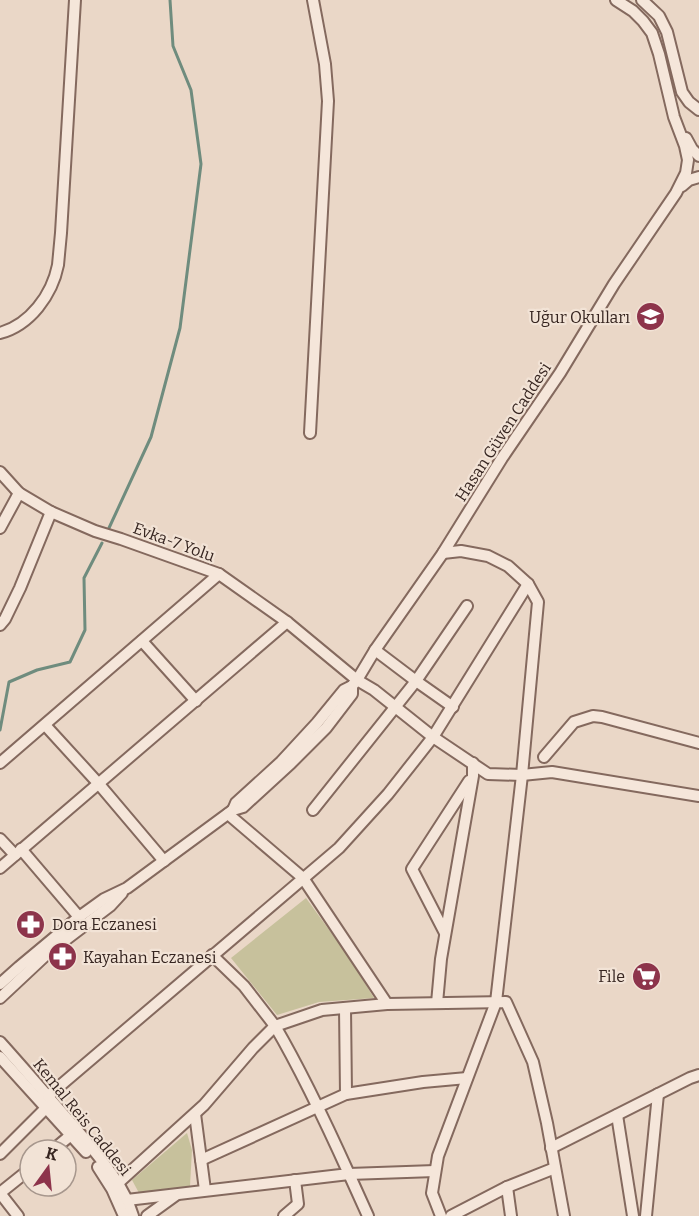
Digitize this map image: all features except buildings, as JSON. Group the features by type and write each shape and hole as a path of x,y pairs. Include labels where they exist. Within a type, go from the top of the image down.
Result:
{"street":[{"path":"0,333 27,319 42,303 52,284 57,267 75,0"},
{"path":"310,433 328,101 325,64 313,0"},
{"path":"616,0 643,21 652,33 659,54 674,117 688,160 686,173 676,193"},
{"path":"642,0 658,16 668,32 682,92 699,110"},
{"path":"674,117 699,156"},
{"path":"676,193 689,180 699,177"},
{"name":"Hasan Güven Caddesi","path":"0,984 79,917 104,899 127,888 230,812 243,807 314,740 352,694 355,683 375,650 443,553 502,458 560,373 614,284 676,193"},
{"name":"Evka-7 Yolu","path":"0,472 19,493 51,512 95,531 219,574 287,622 355,683 374,690 433,737 489,774 522,775"},
{"path":"0,528 19,493"},
{"path":"2,620 20,588 51,512"},
{"path":"441,1216 432,1192 438,1156 496,1002 522,775 538,602 528,584 508,566 488,556 461,551 443,553"},
{"path":"0,763 219,574"},
{"path":"48,1096 339,848 388,794 433,737 528,584"},
{"path":"313,810 396,708 467,606"},
{"path":"0,867 287,622"},
{"path":"142,641 196,701"},
{"path":"375,650 453,706"},
{"path":"544,757 574,722 593,716 699,743"},
{"path":"45,725 165,861"},
{"path":"437,1003 441,959 473,776 473,763"},
{"path":"522,775 552,772 699,796"},
{"path":"445,933 412,869 473,776"},
{"path":"230,812 303,878 387,1005"},
{"path":"0,839 18,852 79,917"},
{"name":"Hasan Güven Caddesi","path":"0,998 47,954 110,906 127,888"},
{"path":"212,956 244,986 275,1026 318,1106 368,1216"},
{"path":"118,1183 195,1114 275,1026 322,1010 387,1005 506,1002 533,1062 564,1216"},
{"path":"345,1008 346,1094"},
{"name":"Kemal Reis Caddesi","path":"0,1042 48,1096 118,1183 133,1216"},
{"name":"Kemal Reis Caddesi","path":"0,1057 87,1153 104,1176 124,1216"},
{"path":"551,1148 699,1075"},
{"path":"201,1160 346,1094 423,1082 467,1078"},
{"path":"646,1216 658,1094"},
{"path":"0,1154 46,1108"},
{"path":"195,1114 205,1190"},
{"path":"617,1115 633,1216"},
{"path":"67,1138 71,1135"},
{"path":"451,1216 507,1187 555,1168"},
{"path":"127,1200 349,1174 435,1171"},
{"path":"18,1178 0,1193 18,1216"},
{"path":"294,1180 299,1216"},
{"path":"507,1187 511,1216"},
{"path":"153,1214 178,1193"},
{"path":"284,1216 298,1204"}],"shaded area":[{"path":"306,898 348,956 374,998 319,1002 277,1015 231,958"},
{"path":"187,1133 192,1150 190,1186 139,1193 132,1180"}],"waterway":[{"path":"109,528 151,437 180,328 201,164 191,90 173,46 170,0"},
{"path":"0,730 9,682 37,670 70,662 85,630 84,578 102,543"}],"place":[{"name":"Uğur Okulları","path":"651,317"},
{"name":"Dora Eczanesi","path":"31,924"},
{"name":"Kayahan Eczanesi","path":"62,957"},
{"name":"File","path":"646,976"}]}
